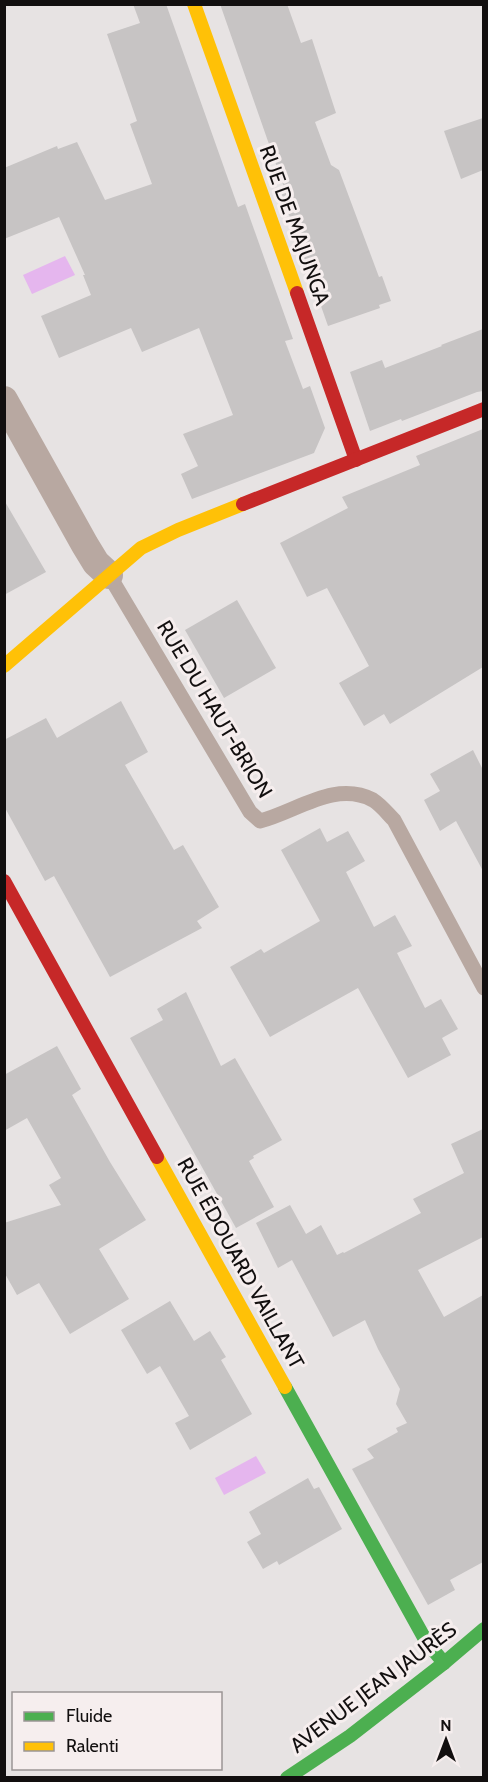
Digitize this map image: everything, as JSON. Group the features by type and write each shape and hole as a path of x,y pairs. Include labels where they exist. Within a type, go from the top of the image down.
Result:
{"street":[{"name":"RUE DE MAJUNGA","path":"194,4 356,460"},
{"path":"4,400 85,545 96,563 110,575"},
{"path":"4,666 141,548 178,530 483,409"},
{"name":"RUE ÉDOUARD VAILLANT","path":"4,881 426,1641 444,1663"},
{"name":"AVENUE JEAN JAURÈS","path":"287,1778 350,1736 444,1663 483,1629"}],"lane":[{"name":"RUE DU HAUT-BRION","path":"110,575 250,812 260,821 313,799 346,793 373,801 394,819 483,988"}],"shaded area":[{"path":"65,256 75,275 32,294 23,275"},
{"path":"256,1456 266,1473 224,1495 215,1478"}],"building":[{"path":"133,4 166,4 238,207 245,204 293,339 285,341 303,389 310,386 325,428 314,453 192,499 181,474 198,466 183,434 233,415 199,328 142,352 131,328 59,358 41,316 91,295 83,275 85,275 59,217 4,239 4,168 57,146 58,149 77,142 105,200 152,184 130,124 137,121 107,34 140,23"},
{"path":"220,4 287,4 301,43 312,39 336,113 315,122 331,165 339,170 379,277 382,276 391,301 379,305 380,308 328,326 281,192 285,190"},
{"path":"483,118 483,170 461,179 444,131"},
{"path":"483,329 483,391 370,431 350,372 382,360 385,368"},
{"path":"483,429 483,667 390,724 384,714 364,726 339,683 369,666 327,588 307,597 280,543 348,508 342,497 420,465 416,456"},
{"path":"4,500 46,572 4,595"},
{"path":"237,600 276,668 224,698 185,630"},
{"path":"121,701 148,752 125,765 174,850 183,845 219,907 197,921 202,928 110,977 54,876 45,881 4,806 4,740 46,718 57,738"},
{"path":"473,750 483,770 483,871 456,821 440,831 424,800 440,791 430,774"},
{"path":"320,828 327,842 348,831 365,861 346,872 374,927 395,915 412,946 397,953 425,1008 441,999 458,1029 442,1038 451,1055 408,1078 358,988 270,1037 230,967 261,949 264,953 320,921 281,850"},
{"path":"186,992 221,1066 235,1058 282,1140 253,1156 254,1158 249,1161 274,1207 236,1228 130,1038 163,1020 157,1009"},
{"path":"57,1046 81,1089 72,1095 146,1220 99,1249 129,1299 70,1334 39,1283 17,1295 4,1272 4,1223 61,1205 49,1185 61,1178 27,1118 4,1131 4,1075"},
{"path":"483,1129 483,1237 418,1270 444,1317 483,1295 483,1562 450,1580 455,1590 428,1605 352,1469 374,1458 367,1449 398,1432 396,1428 407,1423 396,1404 400,1389 365,1320 333,1337 292,1260 278,1268 256,1223 290,1205 306,1234 321,1225 337,1255 344,1253 421,1213 413,1199 464,1173 451,1144"},
{"path":"170,1301 194,1341 210,1331 226,1357 221,1360 252,1414 190,1450 175,1423 189,1416 160,1366 147,1374 121,1330"},
{"path":"308,1478 314,1489 319,1487 342,1529 279,1565 277,1561 263,1569 247,1542 261,1534 249,1512"}],"traffic: fast":[{"path":"285,1387 426,1641 444,1663"},
{"path":"287,1778 350,1736 484,1629"}],"traffic: slow":[{"path":"194,4 297,293"},
{"path":"4,666 141,548 178,530 243,504"},
{"path":"157,1157 285,1387"}],"traffic: jam":[{"path":"297,293 356,460"},
{"path":"243,504 484,409"},
{"path":"4,881 157,1157"}]}
